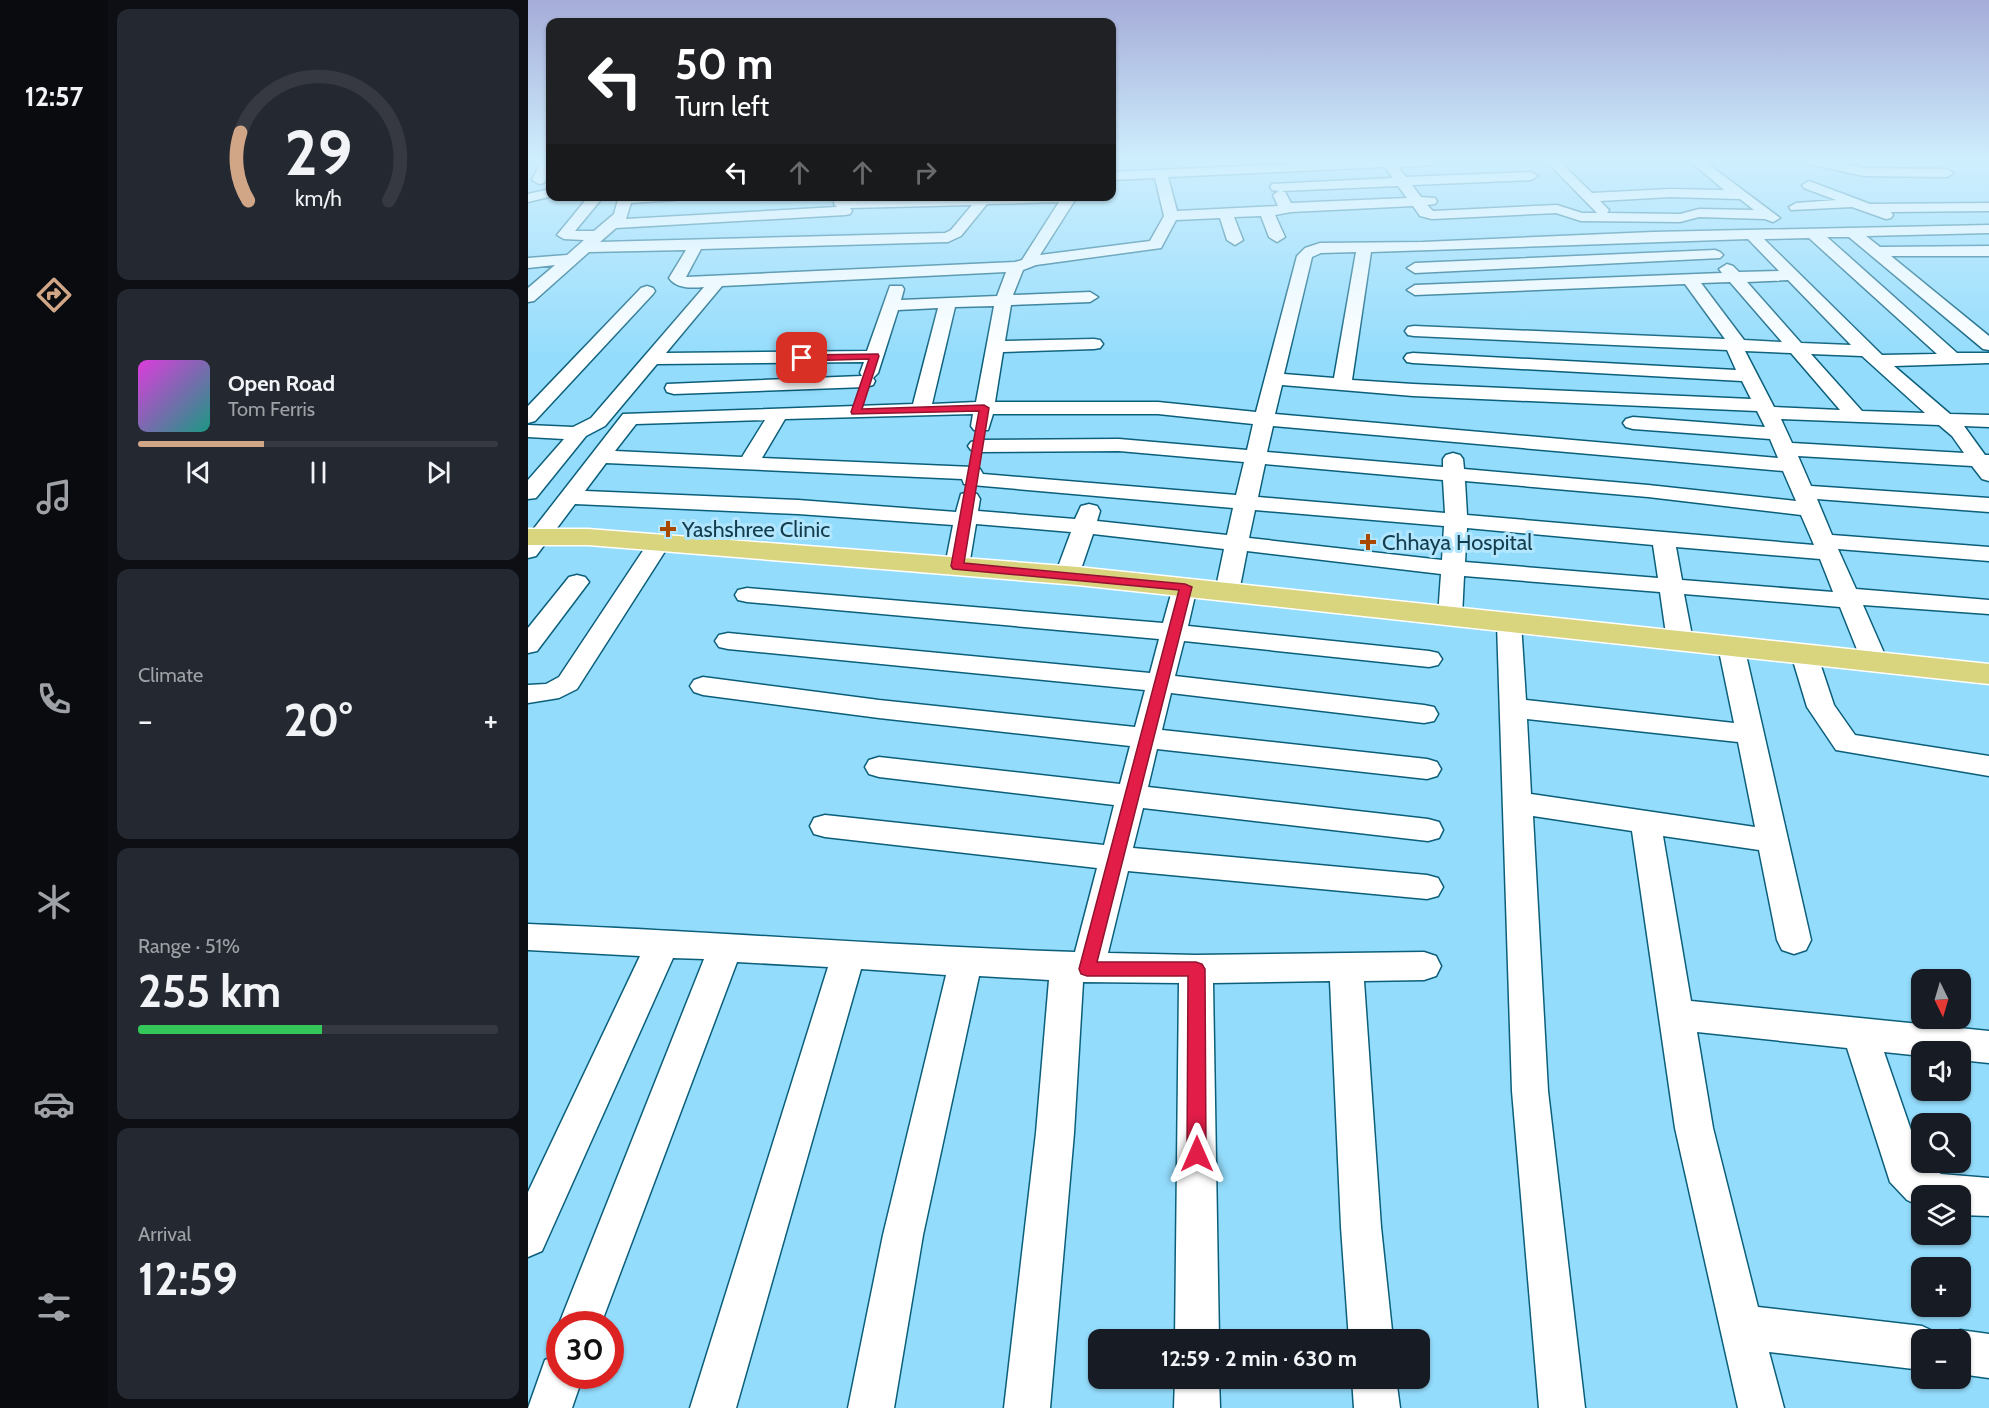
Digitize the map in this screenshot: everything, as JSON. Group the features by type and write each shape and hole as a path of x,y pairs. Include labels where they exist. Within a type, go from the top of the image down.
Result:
{"main road":[{"path":"532,542 588,537 1067,575 1989,674"}],"street":[{"path":"571,227 564,235 599,236"},
{"path":"528,297 609,227"},
{"path":"827,277 841,227"},
{"path":"914,238 916,227"},
{"path":"587,246 914,238 953,235 960,227"},
{"path":"957,566 1003,301 1023,265 1050,227"},
{"path":"696,244 677,278 684,282 900,274 1023,265 1151,247 1167,235 1168,227"},
{"path":"1228,227 1229,234"},
{"path":"1273,227 1277,237"},
{"path":"1645,227 1651,237"},
{"path":"1783,227 1792,234"},
{"path":"1907,227 1914,231"},
{"path":"1227,592 1263,419 1307,253 1320,248 1989,229"},
{"path":"1853,233 1989,345"},
{"path":"1814,234 1953,359"},
{"path":"1752,235 1872,356 1948,421 1986,465"},
{"path":"1698,236 1857,417"},
{"path":"1564,240 1592,282"},
{"path":"1413,390 1417,247"},
{"path":"1342,384 1364,248"},
{"path":"1876,252 1989,250"},
{"path":"1415,268 1715,255"},
{"path":"528,263 573,258"},
{"path":"1899,270 1922,270"},
{"path":"856,412 900,274"},
{"path":"1414,290 1792,275"},
{"path":"1689,278 1738,347 1748,376 1785,449 1875,662"},
{"path":"528,431 576,433 598,422 718,282"},
{"path":"528,417 647,291"},
{"path":"891,305 1090,297"},
{"path":"921,410 948,303"},
{"path":"1414,331 1799,349 1872,356 1989,358"},
{"path":"1610,341 1633,423 1660,538 1680,641"},
{"path":"995,347 1094,344"},
{"path":"652,359 874,356"},
{"path":"1413,358 1748,376"},
{"path":"1273,379 1413,390 1626,399 1857,417 1989,421"},
{"path":"674,388 866,381"},
{"path":"532,542 570,497 630,418 984,408 1158,408 1639,451 1785,449"},
{"path":"748,463 779,414"},
{"path":"1633,423 1785,449 1986,465"},
{"path":"528,493 537,470 576,437 576,433"},
{"path":"1450,616 1456,521 1453,476 1454,436"},
{"path":"978,446 1104,444 1255,456 1453,476 1648,491 1807,500 1989,505"},
{"path":"537,470 595,464 748,463 973,476 1096,490 1660,538 1989,554"},
{"path":"1067,575 1096,490"},
{"path":"570,497 798,507 1084,526 1453,568 1671,586 1989,607"},
{"path":"528,694 547,694 568,683 660,542"},
{"path":"528,645 577,582"},
{"path":"1028,1408 1055,1133 1077,968 1115,858 1185,587"},
{"path":"747,596 1174,632 1429,659"},
{"path":"1509,623 1530,1091 1562,1408"},
{"path":"728,641 1161,683 1424,714"},
{"path":"1731,646 1794,940"},
{"path":"1804,654 1821,707 1846,743 1988,771"},
{"path":"703,686 879,709 1427,769"},
{"path":"1513,708 1750,734"},
{"path":"879,767 1132,794 1428,830"},
{"path":"1517,803 1773,841"},
{"path":"1646,822 1694,1128 1761,1408"},
{"path":"825,826 1115,858 1427,887"},
{"path":"528,937 663,942 1077,968 1424,966"},
{"path":"528,1237 663,942"},
{"path":"585,1311 726,946"},
{"path":"713,1408 849,954"},
{"path":"871,1408 903,1235 966,962"},
{"path":"1346,967 1361,1227 1370,1329"},
{"path":"1196,969 1197,1329"},
{"path":"1676,1014 1989,1047"},
{"path":"1860,1034 1904,1169 1913,1183 1928,1192 1989,1197"},
{"path":"1742,1327 1911,1347"},
{"path":"1971,1354 1989,1356"},
{"path":"549,1408 556,1389"},
{"path":"1197,1389 1197,1408"},
{"path":"1375,1389 1377,1408"}],"place":[{"name":"Yashshree Clinic","path":"668,529"},
{"name":"Chhaya Hospital","path":"1368,542"}],"route":[{"path":"802,358 874,356 856,412 984,408 957,566 1185,587 1087,969 1196,969 1197,1154"}]}
